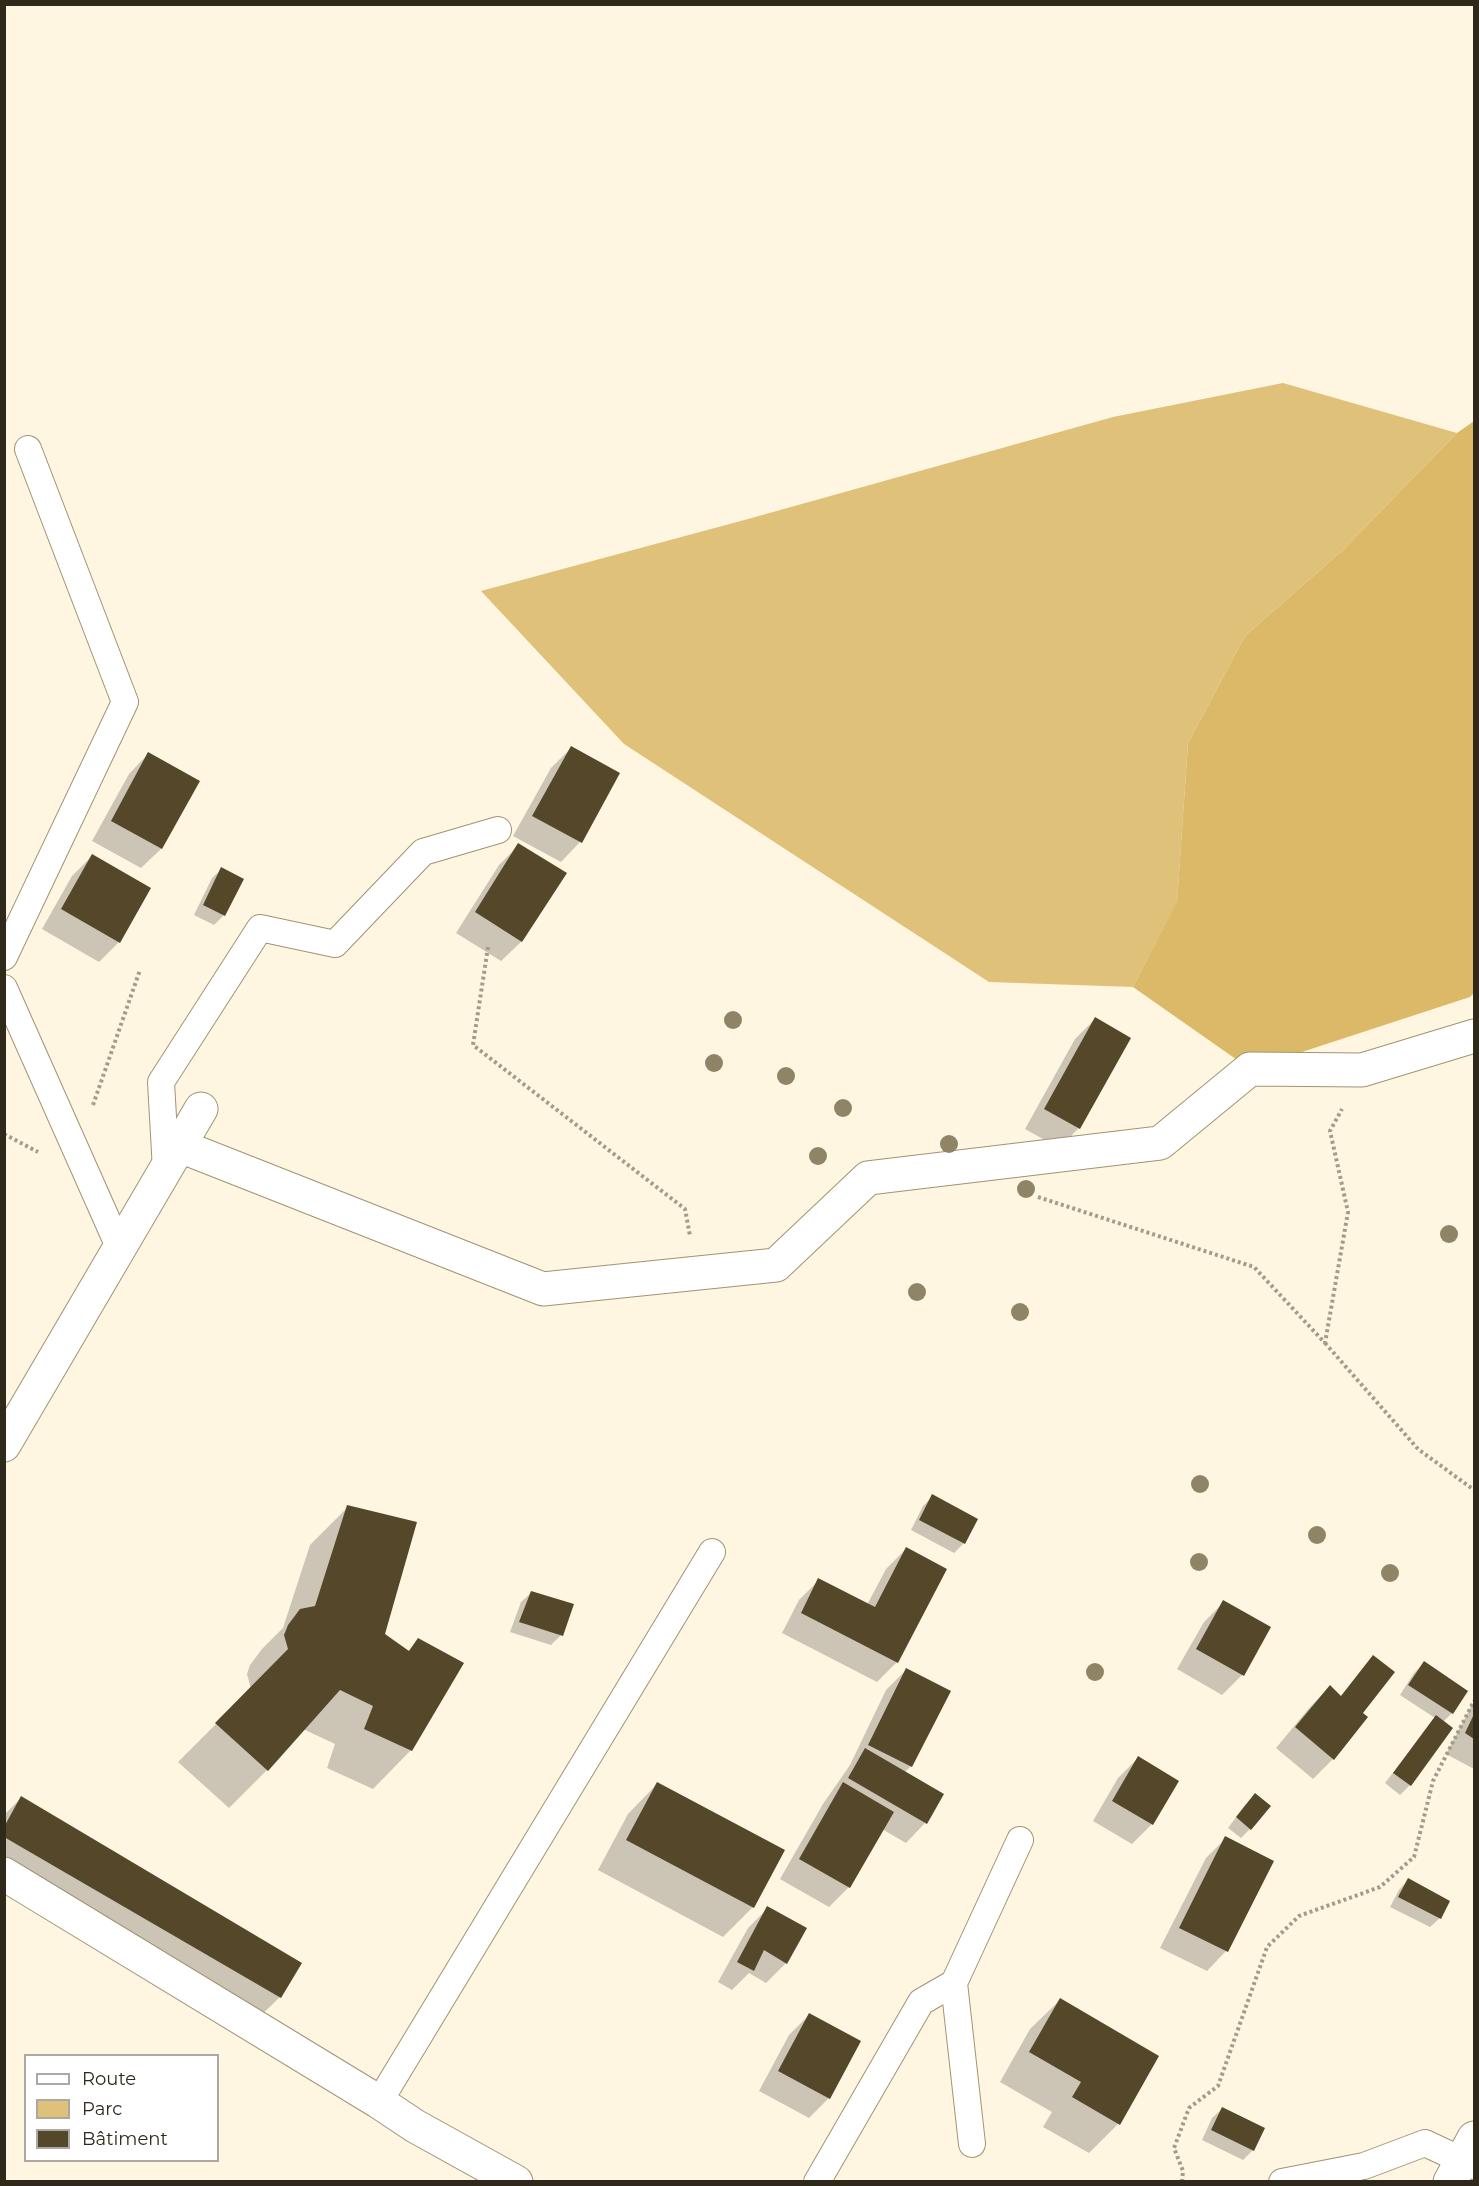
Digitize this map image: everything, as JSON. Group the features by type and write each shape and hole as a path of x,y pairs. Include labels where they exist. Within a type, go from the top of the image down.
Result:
{"street":[{"path":"173,1158 543,1289 776,1265 868,1178 1160,1143 1250,1069 1362,1070 1474,1036"},
{"path":"4,1445 201,1109"},
{"path":"4,1874 380,2102 480,2173 516,2181"}],"lane":[{"path":"4,957 125,702 28,449"},
{"path":"173,1158 161,1082 260,928 335,944 423,852 498,830"},
{"path":"4,988 120,1248"},
{"path":"380,2102 712,1552"},
{"path":"972,2144 954,1983 1020,1840"},
{"path":"817,2181 921,2002 954,1983"},
{"path":"1282,2181 1364,2166 1425,2143 1465,2161"}],"path":[{"path":"488,947 473,1045 685,1209 695,1273"},
{"path":"77,1152 140,970"},
{"path":"1325,1343 1348,1212 1330,1131 1362,1070"},
{"path":"1032,1195 1254,1267 1325,1343 1418,1449 1474,1490"},
{"path":"1182,2181 1183,2171 1174,2148 1190,2108 1218,2086 1267,1947 1299,1916 1380,1887 1414,1857 1433,1781 1474,1701"}],"green space":[{"path":"1283,383 1457,433 1342,551 1245,636 1188,743 1177,903 1133,987 989,982 624,744 481,591 1113,417"}],"shaded area":[{"path":"1474,421 1474,993 1470,997 1250,1069 1133,987 1177,902 1188,743 1245,636 1342,551 1457,433"}],"building":[{"path":"571,746 620,773 582,843 532,816"},
{"path":"148,752 200,781 162,849 111,821"},
{"path":"518,843 567,873 522,942 475,912"},
{"path":"92,854 151,888 120,943 61,909"},
{"path":"221,867 244,879 225,916 203,905"},
{"path":"1095,1017 1131,1038 1080,1129 1044,1109"},
{"path":"932,1494 978,1519 965,1544 919,1520"},
{"path":"347,1505 417,1522 385,1634 409,1651 418,1638 464,1663 412,1751 364,1729 373,1706 340,1690 268,1771 215,1723 288,1649 284,1635 288,1625 300,1609 315,1606"},
{"path":"906,1547 947,1569 898,1663 801,1613 818,1578 875,1607"},
{"path":"531,1591 574,1604 563,1636 519,1622"},
{"path":"1223,1600 1271,1627 1244,1676 1196,1649"},
{"path":"1373,1655 1395,1672 1363,1713 1368,1717 1334,1760 1295,1727 1330,1685 1341,1696"},
{"path":"1424,1661 1468,1691 1453,1714 1408,1685"},
{"path":"906,1668 951,1691 912,1767 868,1745"},
{"path":"1474,1714 1474,1739 1465,1733"},
{"path":"1436,1715 1453,1728 1411,1786 1393,1773"},
{"path":"865,1748 944,1794 927,1824 848,1778"},
{"path":"1138,1756 1179,1781 1153,1825 1112,1801"},
{"path":"657,1782 785,1850 754,1908 626,1840"},
{"path":"843,1782 894,1812 850,1888 799,1859"},
{"path":"1255,1793 1271,1806 1251,1830 1236,1817"},
{"path":"21,1796 302,1963 281,1998 4,1837 4,1827"},
{"path":"1225,1836 1274,1861 1228,1952 1179,1928"},
{"path":"1408,1878 1450,1901 1441,1919 1398,1897"},
{"path":"767,1906 807,1928 787,1964 764,1950 754,1971 737,1962"},
{"path":"1060,1998 1159,2056 1120,2125 1072,2097 1081,2082 1029,2052"},
{"path":"809,2013 861,2041 830,2099 778,2071"},
{"path":"1222,2107 1265,2128 1254,2151 1211,2130"}]}
